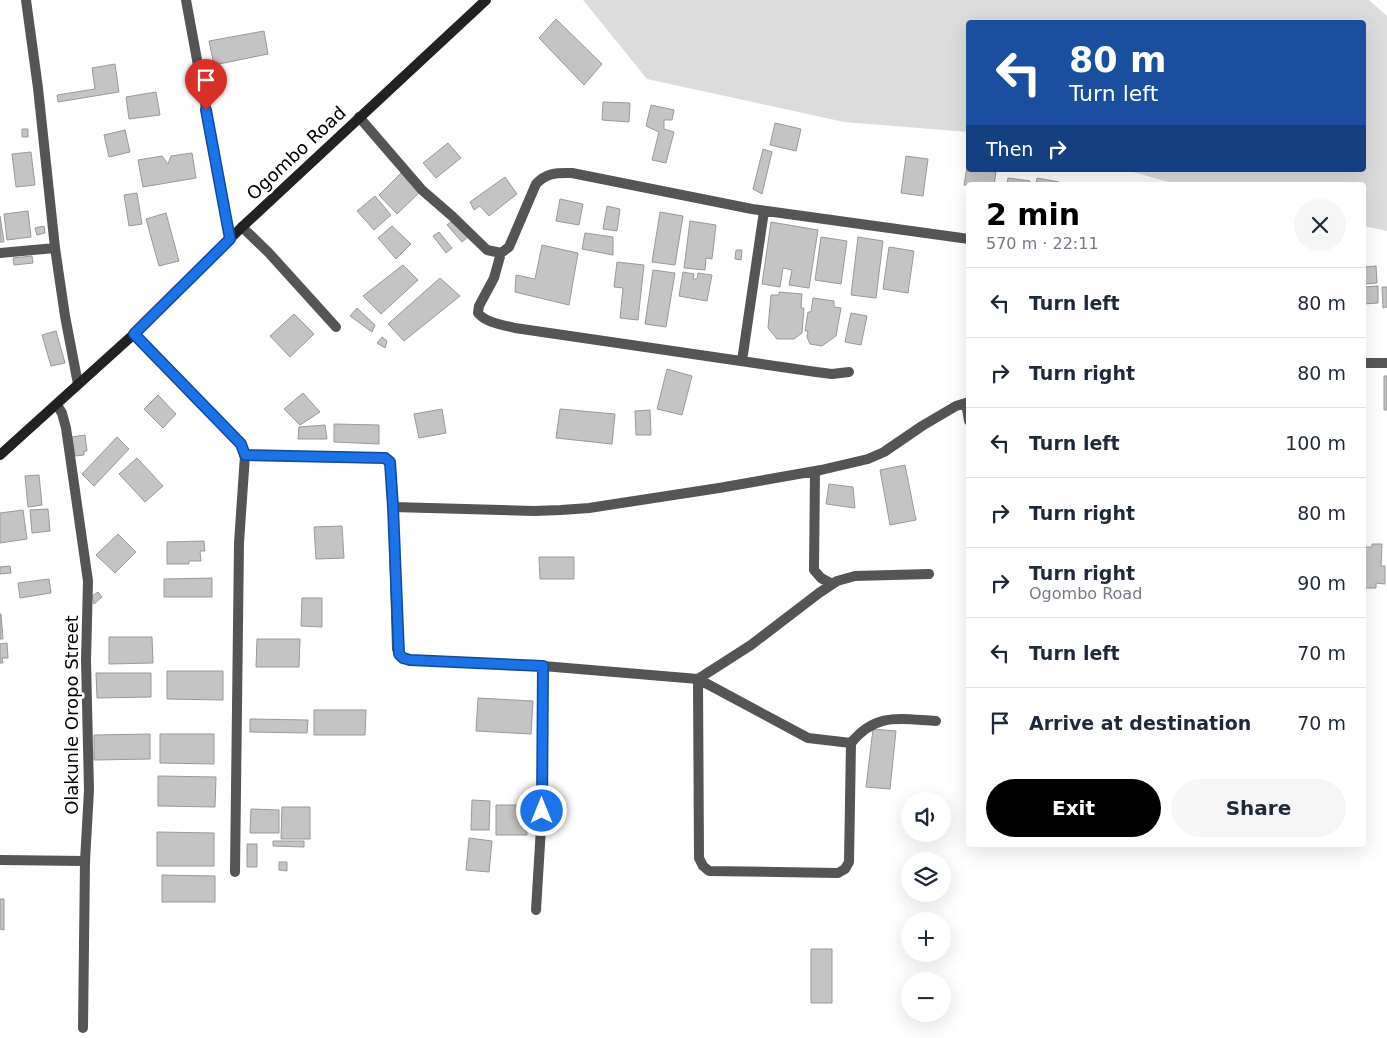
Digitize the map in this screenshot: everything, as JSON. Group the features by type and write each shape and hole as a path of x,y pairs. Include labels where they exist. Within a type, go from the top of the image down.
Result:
{"main road":[{"name":"Ogombo Road","path":"0,455 134,334 242,227 486,0"}],"street":[{"path":"26,0 38,88 55,248 78,384"},
{"path":"186,0 230,239"},
{"path":"359,117 422,190 487,250 501,253"},
{"path":"849,372 832,374 515,328 482,318 478,313 479,306 494,278 501,253 509,247 536,184 543,176 550,174 572,173 764,211 966,239"},
{"path":"742,361 764,211"},
{"path":"242,227 268,252 336,327"},
{"path":"0,252 55,248"},
{"path":"134,334 241,444 245,455 239,543 235,872"},
{"path":"1366,363 1387,362"},
{"path":"393,507 534,511 589,508 815,471 868,459 884,452 922,426 966,403"},
{"name":"Olakunle Oropo Street","path":"57,405 62,413 66,428 88,580 86,660 89,790 85,861 83,1028"},
{"path":"245,455 385,458 390,462 399,654 403,658 410,660 543,666 698,678 808,738 851,743"},
{"path":"815,471 814,570 821,578 832,584"},
{"path":"698,678 751,646 837,581 855,576 929,574"},
{"path":"536,910 542,811 543,666"},
{"path":"698,678 699,858 709,871 838,873 845,869 849,862 851,743 867,727 877,722 890,719 936,721"},
{"path":"0,860 85,861"}],"shaded area":[{"path":"583,0 1369,0 1387,16 1387,231 1366,226 1366,182 1168,182 1133,172 1366,172 1366,20 966,20 966,132 844,122 647,79"}],"building":[{"path":"556,19 602,64 584,85 539,38"},
{"path":"264,31 268,54 214,65 209,41"},
{"path":"115,64 119,92 58,102 57,95 95,89 92,68"},
{"path":"156,92 160,115 129,119 126,97"},
{"path":"603,102 630,103 629,122 602,120"},
{"path":"651,105 674,110 672,120 664,120 664,129 674,132 666,163 652,160 659,132 646,126"},
{"path":"775,123 801,129 796,151 770,145"},
{"path":"22,129 28,129 28,137 22,137"},
{"path":"125,130 130,152 109,157 104,135"},
{"path":"448,143 461,158 436,178 423,163"},
{"path":"763,149 772,152 762,194 753,189"},
{"path":"31,152 35,185 16,187 12,154"},
{"path":"192,153 196,178 143,187 138,160 162,156 168,164 171,156"},
{"path":"906,156 928,159 923,196 901,193"},
{"path":"403,171 422,190 397,214 379,195"},
{"path":"966,172 996,172 994,182 966,182 966,185 964,185"},
{"path":"505,177 517,194 489,216 480,206 474,210 470,202"},
{"path":"1008,178 1030,181 1030,182 1007,182"},
{"path":"1037,178 1059,182 1036,182"},
{"path":"137,193 142,224 129,226 124,195"},
{"path":"375,196 391,215 374,230 357,211"},
{"path":"560,199 583,204 579,225 556,221"},
{"path":"607,206 620,209 617,231 603,229"},
{"path":"28,211 31,237 7,240 4,214"},
{"path":"660,212 683,216 675,265 652,262"},
{"path":"166,213 179,261 159,266 146,219"},
{"path":"0,216 4,242 0,242"},
{"path":"453,220 468,237 462,242 447,225"},
{"path":"690,221 716,225 712,259 706,258 705,270 684,268"},
{"path":"771,222 818,230 809,288 789,285 792,270 783,268 780,287 762,284"},
{"path":"44,226 45,233 37,235 35,228"},
{"path":"392,226 411,244 396,259 378,238"},
{"path":"439,232 452,248 446,253 433,236"},
{"path":"585,233 613,237 613,255 582,249"},
{"path":"821,237 847,241 841,284 815,280"},
{"path":"858,237 883,241 876,298 851,295"},
{"path":"542,245 578,253 569,305 515,292 516,275 535,279"},
{"path":"889,247 914,251 908,293 883,289"},
{"path":"736,250 742,250 741,260 735,259"},
{"path":"32,256 33,263 14,265 13,258"},
{"path":"617,262 644,265 638,320 620,318 623,288 614,287"},
{"path":"403,265 418,280 381,314 363,296"},
{"path":"1376,266 1377,283 1366,284 1366,267"},
{"path":"653,270 675,273 666,327 645,324"},
{"path":"683,272 694,274 693,279 697,279 698,273 712,275 707,301 679,296"},
{"path":"440,278 460,296 404,341 388,324"},
{"path":"1378,286 1378,303 1366,304 1366,287"},
{"path":"1382,287 1387,287 1387,307 1383,308"},
{"path":"779,292 802,294 801,308 804,308 802,333 794,339 777,339 768,328 771,295 779,295"},
{"path":"813,298 834,301 834,307 841,308 836,336 822,346 810,344 807,337 808,331 805,331 808,312 811,312"},
{"path":"357,308 375,325 372,332 350,316"},
{"path":"851,313 867,316 861,345 845,342"},
{"path":"294,314 314,334 290,357 270,336"},
{"path":"56,331 65,363 51,366 42,335"},
{"path":"382,337 387,341 385,348 377,343"},
{"path":"667,369 692,376 682,415 657,409"},
{"path":"1384,376 1387,376 1387,410 1384,410"},
{"path":"303,393 320,412 300,425 284,409"},
{"path":"158,395 176,414 163,428 144,409"},
{"path":"442,409 446,433 419,438 414,414"},
{"path":"560,409 615,414 612,444 556,438"},
{"path":"650,410 651,435 636,435 635,411"},
{"path":"334,424 379,425 379,444 334,442"},
{"path":"325,425 327,439 298,439 299,427"},
{"path":"85,435 87,451 84,451 84,455 75,456 72,437"},
{"path":"117,437 129,449 94,486 82,474"},
{"path":"137,458 163,486 145,502 119,474"},
{"path":"905,465 916,520 890,525 880,470"},
{"path":"39,475 42,505 28,507 25,476"},
{"path":"829,484 853,487 855,508 826,504"},
{"path":"48,509 50,531 32,533 30,510"},
{"path":"23,510 27,539 0,543 0,513"},
{"path":"342,526 344,558 316,559 314,527"},
{"path":"118,534 136,552 115,573 96,555"},
{"path":"204,541 205,551 200,551 201,561 189,561 189,564 167,564 167,542"},
{"path":"1372,544 1382,544 1381,566 1385,566 1385,584 1376,583 1376,588 1366,588 1366,547 1372,547"},
{"path":"539,557 574,557 574,579 540,579"},
{"path":"10,566 11,573 0,574 0,567"},
{"path":"212,578 212,597 164,597 164,579"},
{"path":"49,579 51,593 20,598 18,583"},
{"path":"98,592 102,597 94,604 92,596"},
{"path":"302,598 322,598 322,627 301,626"},
{"path":"1,614 3,639 0,639"},
{"path":"109,637 152,637 153,663 109,664"},
{"path":"257,639 300,639 299,667 256,667"},
{"path":"7,643 8,658 2,658 3,663 0,663 0,644"},
{"path":"167,671 223,671 223,700 167,699"},
{"path":"96,673 151,673 151,697 97,698"},
{"path":"478,698 533,701 531,734 476,731"},
{"path":"314,710 366,710 365,735 314,735"},
{"path":"250,719 308,720 307,733 250,732"},
{"path":"873,729 896,731 890,789 866,787"},
{"path":"150,734 150,759 94,760 94,735"},
{"path":"160,734 214,734 214,764 160,763"},
{"path":"158,776 216,777 215,807 158,806"},
{"path":"472,800 490,801 489,830 471,830"},
{"path":"496,805 527,805 527,835 496,835"},
{"path":"282,807 310,807 310,839 281,839"},
{"path":"251,809 279,810 279,833 250,833"},
{"path":"157,832 214,833 214,866 157,866"},
{"path":"469,838 492,841 489,872 466,870"},
{"path":"273,841 304,841 304,847 273,846"},
{"path":"247,844 257,844 257,867 247,867"},
{"path":"279,862 287,862 287,871 279,870"},
{"path":"162,875 215,876 215,902 162,902"},
{"path":"0,899 4,899 4,930 0,929"},
{"path":"811,949 832,949 832,1003 811,1003"}],"route":[{"path":"206,110 230,239 134,334 241,444 245,455 385,458 390,462 399,654 403,658 410,660 543,666 542,811"}]}
